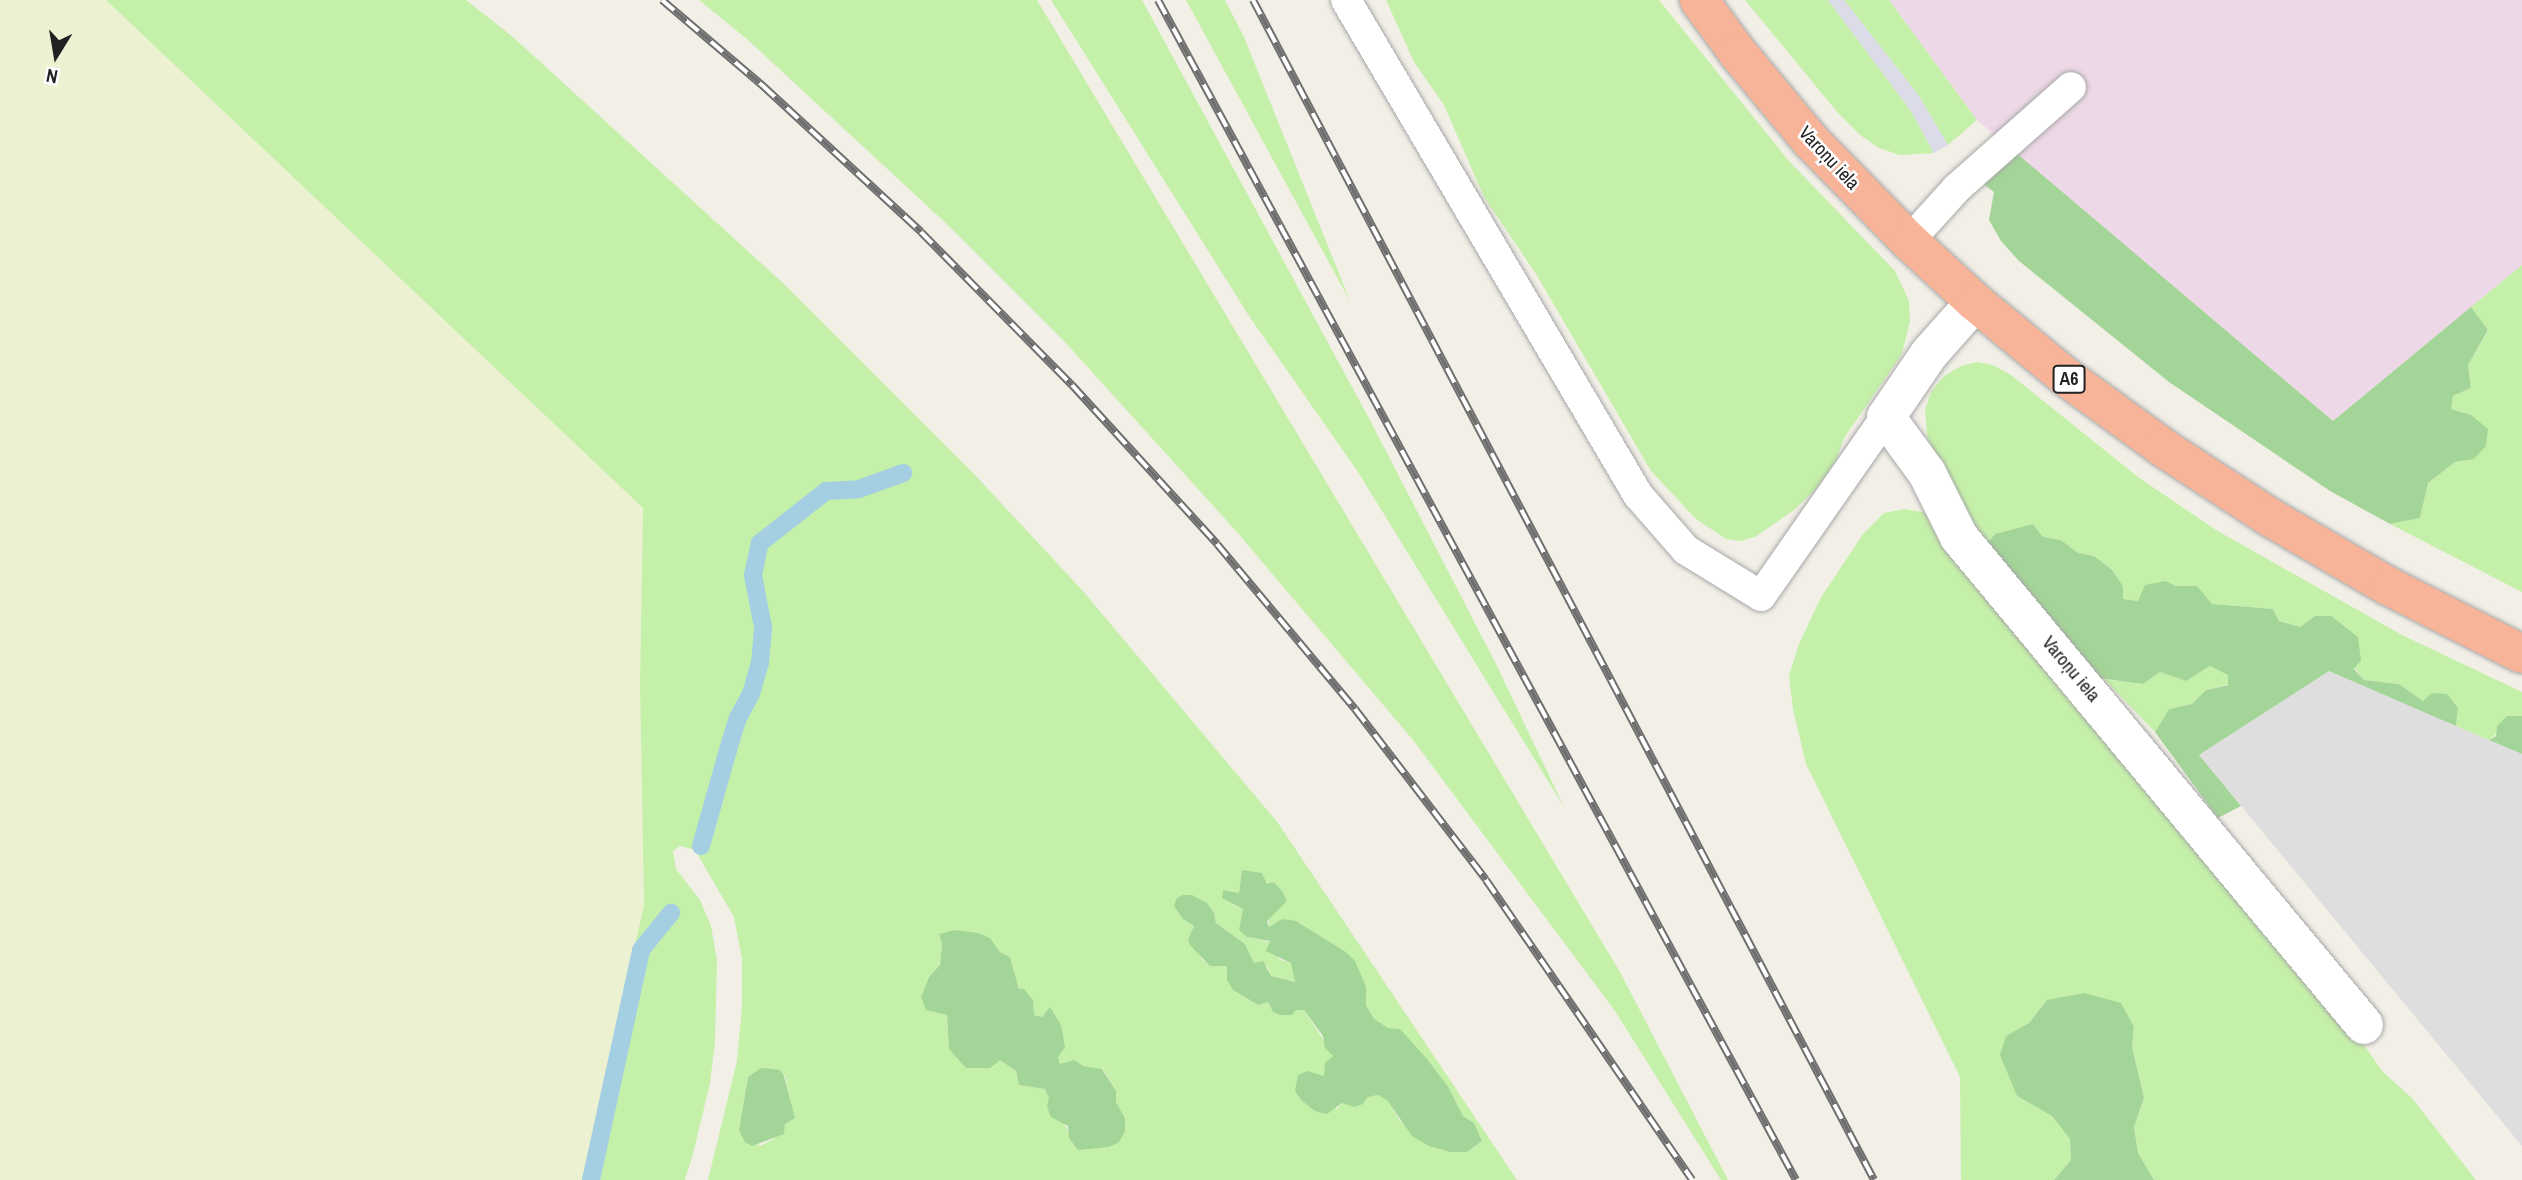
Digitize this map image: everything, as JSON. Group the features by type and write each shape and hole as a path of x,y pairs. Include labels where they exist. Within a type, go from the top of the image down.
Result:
{"highway":[{"name":"Varoņu iela","path":"1699,0 1737,52 1811,141 1909,241 1975,302 2066,377 2165,449 2271,518 2388,586 2522,654"}],"street":[{"path":"1886,417 1929,354 1975,302"},
{"name":"Varoņu iela","path":"1886,417 1927,473 1959,537 2364,1025"}],"lane":[{"path":"1346,0 1638,495 1686,550 1761,596 1886,417"},
{"path":"1909,241 1957,188 2071,87"}],"shaded area":[{"path":"1828,0 1844,0 1919,96 1948,145 1934,153 1911,111"},
{"path":"1889,0 2522,0 2522,265 2333,421 1977,120"},
{"path":"2329,671 2522,754 2522,1146 2199,755"}],"green space":[{"path":"0,0 106,0 643,508 640,682 644,905 582,1180 0,1180"},
{"path":"106,0 466,0 514,38 784,284 974,474 1082,590 1278,823 1517,1180 708,1180 737,1061 742,1007 742,959 734,917 695,850 680,846 673,851 676,869 700,900 711,926 717,960 715,1041 710,1083 693,1154 685,1180 582,1180 644,905 640,682 643,508","holes":["1242,871 1262,873 1267,884 1269,928 1296,921 1346,952 1366,987 1366,1005 1374,1019 1449,1088 1463,1116 1474,1123 1482,1141 1467,1152 1400,1121 1387,1099 1378,1095 1368,1097 1363,1104 1342,1103 1336,1110 1334,1056 1304,1010 1270,1007 1268,1002 1258,1005 1233,990 1227,966 1210,965 1203,960 1188,939 1194,926 1214,913 1216,923 1245,944 1254,964 1268,967 1270,976 1295,982 1291,963 1279,959 1270,942 1247,937 1240,930 1243,909 1232,904 1239,894","990,938 1000,952 1010,957 1019,989 1034,1015 1042,1017 1060,1064 1103,1069 1116,1091 1116,1102 1125,1118 1109,1147 1078,1149 1045,1089 1019,1085 1016,1071 1000,1060 949,1049 947,1015 921,997 929,977 940,965 942,944","785,1076 794,1118 784,1123 774,1139 760,1146 739,1130 748,1077"]},
{"path":"699,0 1037,0 1620,972 1728,1180 1721,1180 1615,1011 1413,740 1236,531 1064,341 950,227 748,40"},
{"path":"1051,0 1142,0 1371,422 1496,664 1564,807 1358,472 1249,316"},
{"path":"1186,0 1225,0 1244,37 1350,301"},
{"path":"1386,0 1659,0 1788,160 1895,271 1909,301 1910,321 1902,354 1844,438 1836,461 1817,488 1794,510 1755,537 1741,541 1726,539 1696,519 1651,471 1536,274 1484,197 1444,105 1414,62"},
{"path":"1745,0 1828,0 1911,111 1934,153 1900,155 1879,148 1860,135 1838,113"},
{"path":"1844,0 1889,0 1977,120 1948,145 1919,96"},
{"path":"2008,146 2333,421 2471,307 2488,330 2468,365 2471,388 2453,396 2451,409 2471,415 2488,429 2486,446 2474,459 2455,462 2428,483 2420,518 2390,524 2330,491 2169,382 2019,261 2001,241 1989,220 1994,192 1975,178"},
{"path":"2522,265 2522,592 2390,524 2420,518 2428,483 2455,462 2474,459 2471,415 2451,409 2453,396 2471,388 2468,365 2488,331 2471,307"},
{"path":"1977,362 1993,365 2011,375 2138,477 2216,530 2402,635 2522,692 2522,716 2516,717 2489,740 2456,726 2458,708 2423,701 2399,684 2364,680 2315,616 2300,627 2279,621 2273,609 2211,604 2197,586 2176,586 2166,581 2138,601 2123,599 2123,586 2112,570 2094,556 2078,553 2061,540 2043,537 2033,524 1996,534 1987,544 1935,460 1927,435 1925,410 1931,392 1944,376 1961,366"},
{"path":"1904,509 1922,512 1941,525 2347,1021 2383,1072 2412,1098 2476,1180 2154,1180 2138,1153 2134,1127 2144,1098 2132,1047 2134,1027 2047,1000 2029,1023 2006,1036 2017,1096 2052,1116 2070,1139 2071,1160 2054,1180 1961,1180 1960,1077 1806,764 1793,709 1789,676 1799,644 1820,599 1863,534 1884,513"},
{"path":"2033,524 2043,537 2061,540 2078,553 2094,556 2112,570 2123,586 2123,599 2138,601 2145,585 2166,581 2176,586 2197,586 2212,604 2273,609 2279,621 2300,627 2315,616 2331,616 2358,637 2361,660 2354,669 2364,680 2399,684 2423,701 2432,693 2447,694 2458,708 2456,726 2329,671 2199,755 2241,806 2218,818 2155,732 2169,709 2192,704 2206,690 2228,685 2228,675 2210,666 2186,681 2160,672 2143,684 2098,678 1987,544 1995,534"},
{"path":"2210,666 2229,675 2228,684 2206,690 2192,704 2169,709 2155,732 2104,679 2143,684 2160,672 2186,681"},
{"path":"2507,716 2522,716 2522,754 2489,740 2496,736 2497,726"},
{"path":"1242,870 1262,873 1267,884 1274,882 1287,901 1267,921 1269,927 1282,919 1296,921 1346,952 1355,961 1366,987 1366,1005 1374,1019 1388,1028 1400,1029 1427,1059 1449,1088 1463,1116 1474,1123 1482,1141 1467,1152 1450,1152 1429,1146 1412,1136 1387,1100 1378,1095 1368,1097 1363,1104 1354,1107 1342,1103 1327,1114 1315,1111 1301,1100 1295,1091 1298,1075 1307,1071 1324,1076 1325,1063 1333,1056 1325,1048 1323,1036 1304,1010 1296,1010 1292,1015 1280,1015 1273,1012 1268,1002 1258,1005 1233,990 1227,980 1227,966 1210,966 1190,945 1188,939 1194,926 1183,919 1174,906 1177,898 1183,895 1192,895 1207,903 1214,913 1216,923 1245,944 1254,963 1263,961 1271,976 1295,982 1291,963 1266,951 1270,941 1247,937 1239,930 1243,909 1222,898 1223,890 1239,893"},
{"path":"954,930 978,933 990,938 1000,952 1010,957 1019,989 1024,989 1033,1000 1034,1015 1042,1017 1050,1007 1061,1025 1065,1047 1058,1057 1060,1064 1074,1060 1083,1066 1102,1069 1116,1091 1116,1102 1125,1118 1125,1131 1119,1142 1109,1147 1078,1150 1069,1138 1068,1126 1051,1117 1045,1089 1019,1085 1016,1071 1000,1060 990,1068 966,1068 949,1049 947,1015 926,1010 921,997 929,977 940,965 942,944 939,934"},
{"path":"2084,993 2121,1003 2134,1027 2132,1047 2144,1098 2134,1127 2138,1153 2154,1180 2054,1180 2071,1160 2070,1139 2052,1116 2017,1096 2000,1055 2006,1036 2029,1023 2047,1000"},
{"path":"761,1068 780,1070 795,1118 785,1124 784,1134 752,1146 745,1142 739,1130 748,1077"}],"waterway":[{"path":"701,846 738,718 751,694 760,663 763,627 753,575 760,543 826,491 859,489 903,473"},
{"path":"591,1180 641,950 671,913"}],"railway":[{"path":"662,0 763,86 921,232 1072,385 1217,544 1355,709 1486,880 1692,1180"},
{"path":"1158,0 1796,1180"},
{"path":"1253,0 1874,1180"}]}
